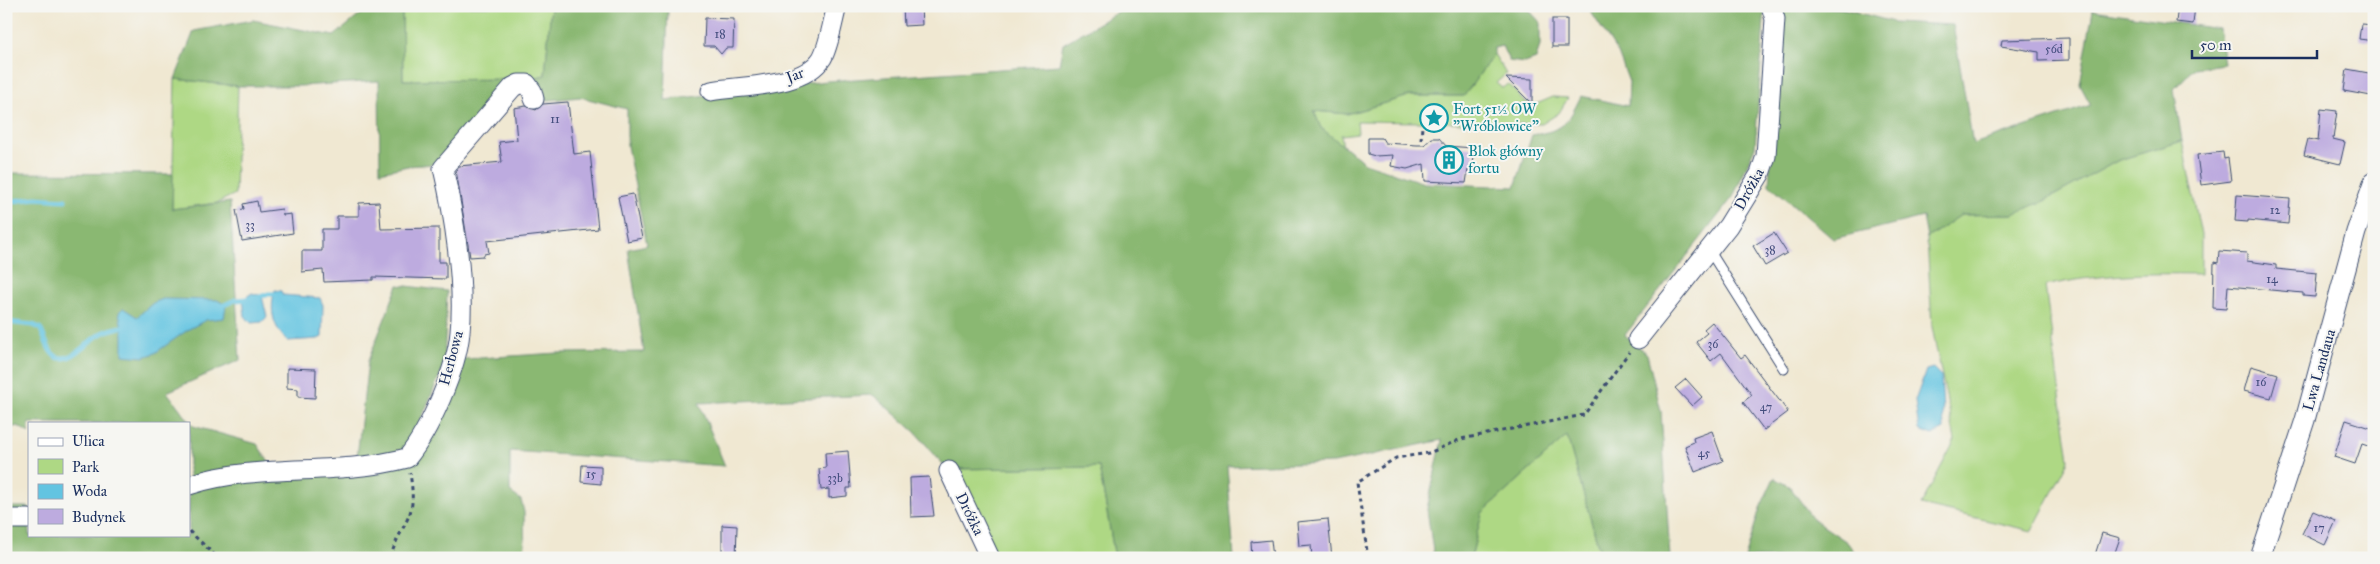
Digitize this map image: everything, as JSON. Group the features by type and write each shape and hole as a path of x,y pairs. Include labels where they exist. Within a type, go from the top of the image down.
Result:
{"street":[{"name":"Jar","path":"711,90 759,85 798,77 811,69 822,58 837,6"},
{"name":"Dróżka","path":"1638,339 1728,226 1760,174 1766,156 1775,19 1771,6"},
{"name":"Herbowa","path":"407,458 421,442 450,373 460,332 460,285 451,200 443,168 513,88 519,84 527,84 532,90 534,99"},
{"name":"Lwa Landaua","path":"2260,558 2304,420 2356,232 2374,181"},
{"path":"190,485 250,472 350,468 407,458"},
{"name":"Dróżka","path":"949,471 990,558"},
{"path":"6,519 28,519"}],"lane":[{"path":"1708,250 1784,369"}],"path":[{"path":"1420,140 1422,126"},
{"path":"1368,558 1357,482 1396,458 1429,453 1461,439 1584,415 1638,339"},
{"path":"391,558 394,544 410,512 412,490 407,458"},
{"path":"190,533 218,558"}],"green space":[{"path":"371,6 402,6 403,80 521,79 434,164 408,166 380,172 379,81 300,86 238,86 175,79 194,31 253,20 334,36"},
{"path":"402,6 551,6 545,75 529,79 403,80"},
{"path":"551,6 746,6 746,9 668,8 665,100 827,81 1059,65 1063,44 1128,6 1525,6 1540,22 1540,45 1536,59 1525,63 1509,61 1502,46 1494,48 1494,54 1464,96 1409,96 1347,114 1314,111 1321,128 1365,163 1424,183 1515,187 1532,135 1552,131 1564,124 1581,96 1628,106 1629,82 1618,53 1587,6 1765,6 1755,147 1733,197 1625,335 1647,354 1661,411 1670,558 1599,558 1601,556 1567,436 1482,513 1471,558 1434,558 1427,509 1442,440 1334,463 1227,466 1234,558 1115,558 1099,467 947,469 915,432 873,395 699,403 725,466 510,451 510,492 521,500 524,512 525,558 6,558 6,507 28,507 28,536 190,536 190,422 193,426 257,444 272,467 357,457 368,361 398,285 447,291 444,365 412,441 402,452 359,457 384,468 428,441 464,359 558,353 644,352 628,249 647,245 627,146 627,109 580,97 540,101 529,79 545,75"},
{"path":"1778,6 1816,6 1845,9 1893,22 1953,25 1973,144 2091,105 2080,85 2093,10 2219,29 2224,64 2194,68 2174,89 2182,141 2119,160 2044,201 2013,214 1961,215 1927,238 1923,217 1833,239 1769,184 1780,21"},
{"path":"1494,54 1506,74 1496,83 1502,88 1509,84 1523,101 1534,105 1553,97 1568,98 1559,113 1542,124 1357,121 1358,133 1341,135 1343,147 1320,127 1314,111 1347,114 1409,96 1464,96"},
{"path":"175,79 238,86 235,194 217,203 172,209"},
{"path":"2182,141 2201,235 2201,274 2122,275 2083,279 2045,286 2069,460 2032,531 1921,505 1955,440 1932,327 1927,238 1961,215 2013,214 2044,201 2119,160"},
{"path":"6,173 173,174 172,209 230,202 240,360 167,392 190,422 28,422 28,432 18,426 6,429"},
{"path":"1567,436 1601,556 1599,558 1471,558 1482,513"},
{"path":"1099,467 1115,558 993,558 953,469"},
{"path":"1774,478 1790,487 1814,520 1847,542 1859,558 1745,558 1760,508"}],"water":[{"path":"275,290 281,291 283,295 320,298 323,305 322,337 318,339 288,341 283,336 274,318 272,304"},
{"path":"252,293 262,296 267,317 262,322 251,323 245,316 243,299"},
{"path":"163,299 217,300 226,305 224,318 206,320 189,329 155,353 144,357 123,355 123,334 119,312 123,308 137,317 153,303"},
{"path":"1933,368 1941,376 1944,429 1932,435 1919,430 1915,401 1926,370"}],"building":[{"path":"903,6 921,6 922,25 904,26"},
{"path":"2178,6 2195,6 2193,24 2176,22"},
{"path":"705,18 734,19 733,48 726,48 721,54 714,46 704,46"},
{"path":"1552,19 1567,19 1567,47 1552,47"},
{"path":"2361,24 2374,25 2374,41 2359,39"},
{"path":"2069,38 2069,60 2039,61 2039,52 2001,46 2002,40"},
{"path":"2347,69 2374,74 2374,90 2371,96 2344,91"},
{"path":"1506,78 1532,79 1532,104"},
{"path":"568,102 574,154 590,152 598,229 487,241 489,253 484,254 484,256 470,257 456,170 459,166 502,162 499,142 517,140 514,108 526,106 536,110 543,104"},
{"path":"2321,109 2337,111 2333,139 2345,142 2340,164 2304,155 2308,139 2318,141"},
{"name":"Blok główny fortu","path":"1368,138 1382,138 1385,143 1424,145 1432,138 1439,138 1446,146 1474,148 1473,170 1468,170 1466,183 1425,181 1424,164 1407,169 1391,166 1393,155 1375,156 1368,154"},
{"path":"2223,152 2224,159 2228,158 2231,181 2201,185 2197,155"},
{"path":"633,194 642,238 627,241 618,197"},
{"path":"2237,195 2290,199 2288,224 2248,220 2248,222 2235,221"},
{"path":"257,201 259,212 282,209 283,215 291,214 293,233 242,241 236,210 244,209 243,204"},
{"path":"379,202 381,229 439,228 439,262 446,262 446,279 373,277 373,280 324,282 323,270 302,272 302,251 322,251 322,229 337,229 337,216 359,216 359,203"},
{"path":"1774,233 1787,253 1765,266 1753,246"},
{"path":"2219,251 2247,253 2247,261 2276,265 2276,269 2317,273 2315,297 2303,296 2303,293 2228,286 2226,309 2213,308 2214,262 2218,263"},
{"path":"1712,322 1741,358 1745,355 1788,412 1764,430 1743,402 1752,395 1721,353 1711,361 1696,342 1707,333 1704,329"},
{"path":"2251,366 2278,374 2271,398 2244,391"},
{"path":"287,368 316,369 315,398 298,397 298,389 287,388"},
{"path":"1686,379 1702,397 1692,406 1675,388"},
{"path":"2346,420 2374,429 2374,448 2362,444 2355,464 2334,457"},
{"path":"1712,431 1723,461 1695,472 1685,446 1694,442 1693,438"},
{"path":"848,451 851,488 847,488 847,496 829,498 829,489 821,490 819,469 826,468 825,453"},
{"path":"582,465 601,466 601,484 581,482"},
{"path":"929,477 934,516 911,517 910,478"},
{"path":"2313,511 2336,521 2325,545 2302,534"},
{"path":"1328,519 1332,558 1312,558 1311,545 1299,546 1297,522"},
{"path":"722,525 737,526 736,558 722,558"},
{"path":"2102,533 2120,538 2113,558 2094,558"},
{"path":"1271,540 1273,558 1252,558 1251,542"}],"waterway":[{"path":"6,202 36,198 65,200"},
{"path":"257,298 274,294"},
{"path":"222,306 235,300 249,299"},
{"path":"6,322 33,325 40,328 52,353 64,358 71,356 102,333 125,326"}],"place":[{"name":"Fort 51½ OW \"Wróblowice\"","path":"1434,118"},
{"name":"Blok główny fortu","path":"1449,160"}]}
